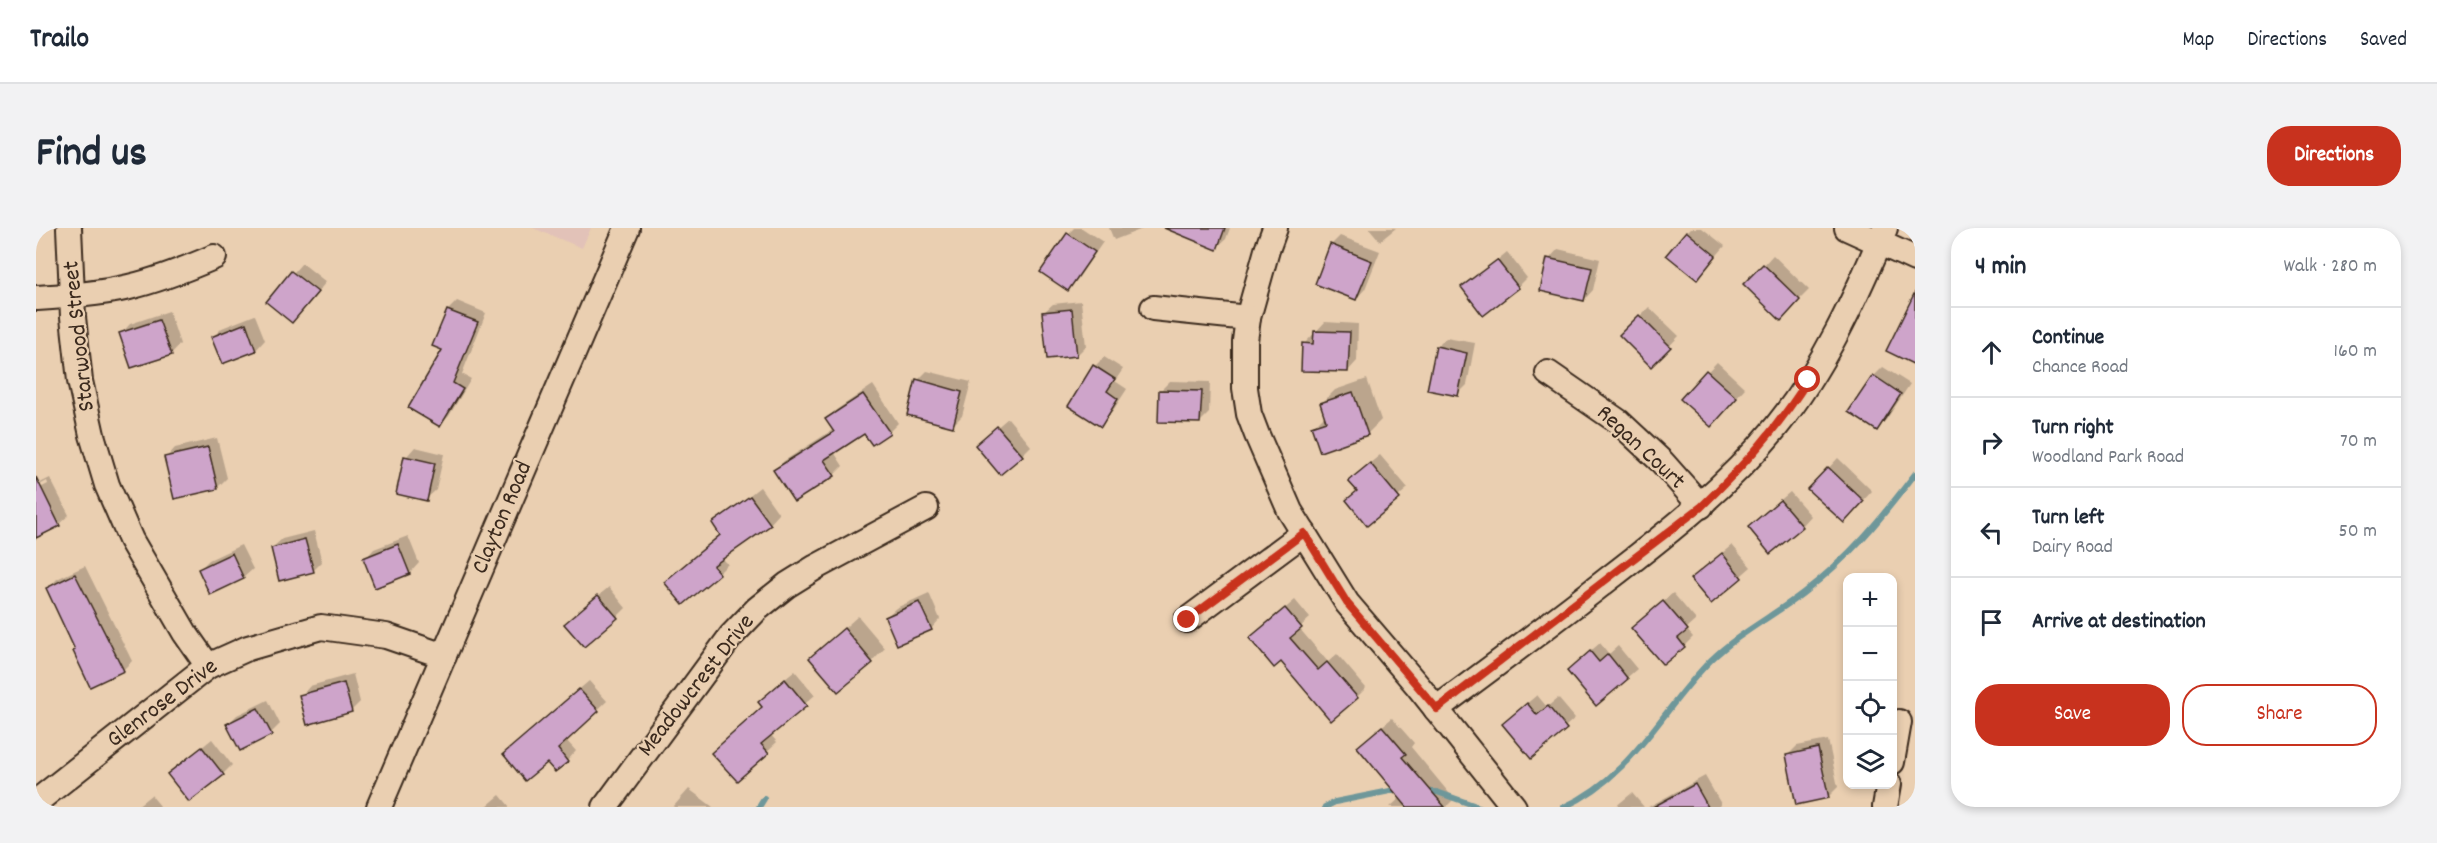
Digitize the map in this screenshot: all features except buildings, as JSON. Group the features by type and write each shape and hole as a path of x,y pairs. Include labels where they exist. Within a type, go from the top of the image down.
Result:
{"street":[{"name":"Starwood Street","path":"69,228 72,296 80,381 92,435 107,485 131,540 208,666"},
{"name":"Clayton Road","path":"379,807 627,228"},
{"path":"1275,228 1248,318 1244,362 1250,414 1290,511 1347,603 1437,709 1515,807"},
{"path":"1847,228 1882,235 1915,259"},
{"path":"1437,709 1701,507 1758,449 1793,404 1843,320 1882,235"},
{"path":"36,298 72,296 128,287 168,276 214,257"},
{"path":"1153,308 1248,318"},
{"name":"Regan Court","path":"1548,372 1619,422 1662,462 1701,507"},
{"name":"Meadowcrest Drive","path":"605,807 731,636 757,609 787,585 816,567 926,508"},
{"path":"1187,620 1304,533"},
{"name":"Glenrose Drive","path":"36,802 208,666 248,648 321,627 386,636 444,656"},
{"path":"1897,735 1899,722"},
{"path":"1885,807 1888,789"}],"shaded area":[{"path":"533,228 591,228 582,248"}],"waterway":[{"path":"1564,807 1588,794 1628,760 1693,679 1722,650 1803,593 1836,565 1876,523 1915,474"},
{"path":"1325,807 1335,802 1400,789"},
{"path":"1425,792 1437,792 1479,807"},
{"path":"759,807 764,799"}],"route":[{"path":"1187,620 1304,533 1347,603 1437,709 1701,507 1758,449 1793,404 1808,380"}]}
